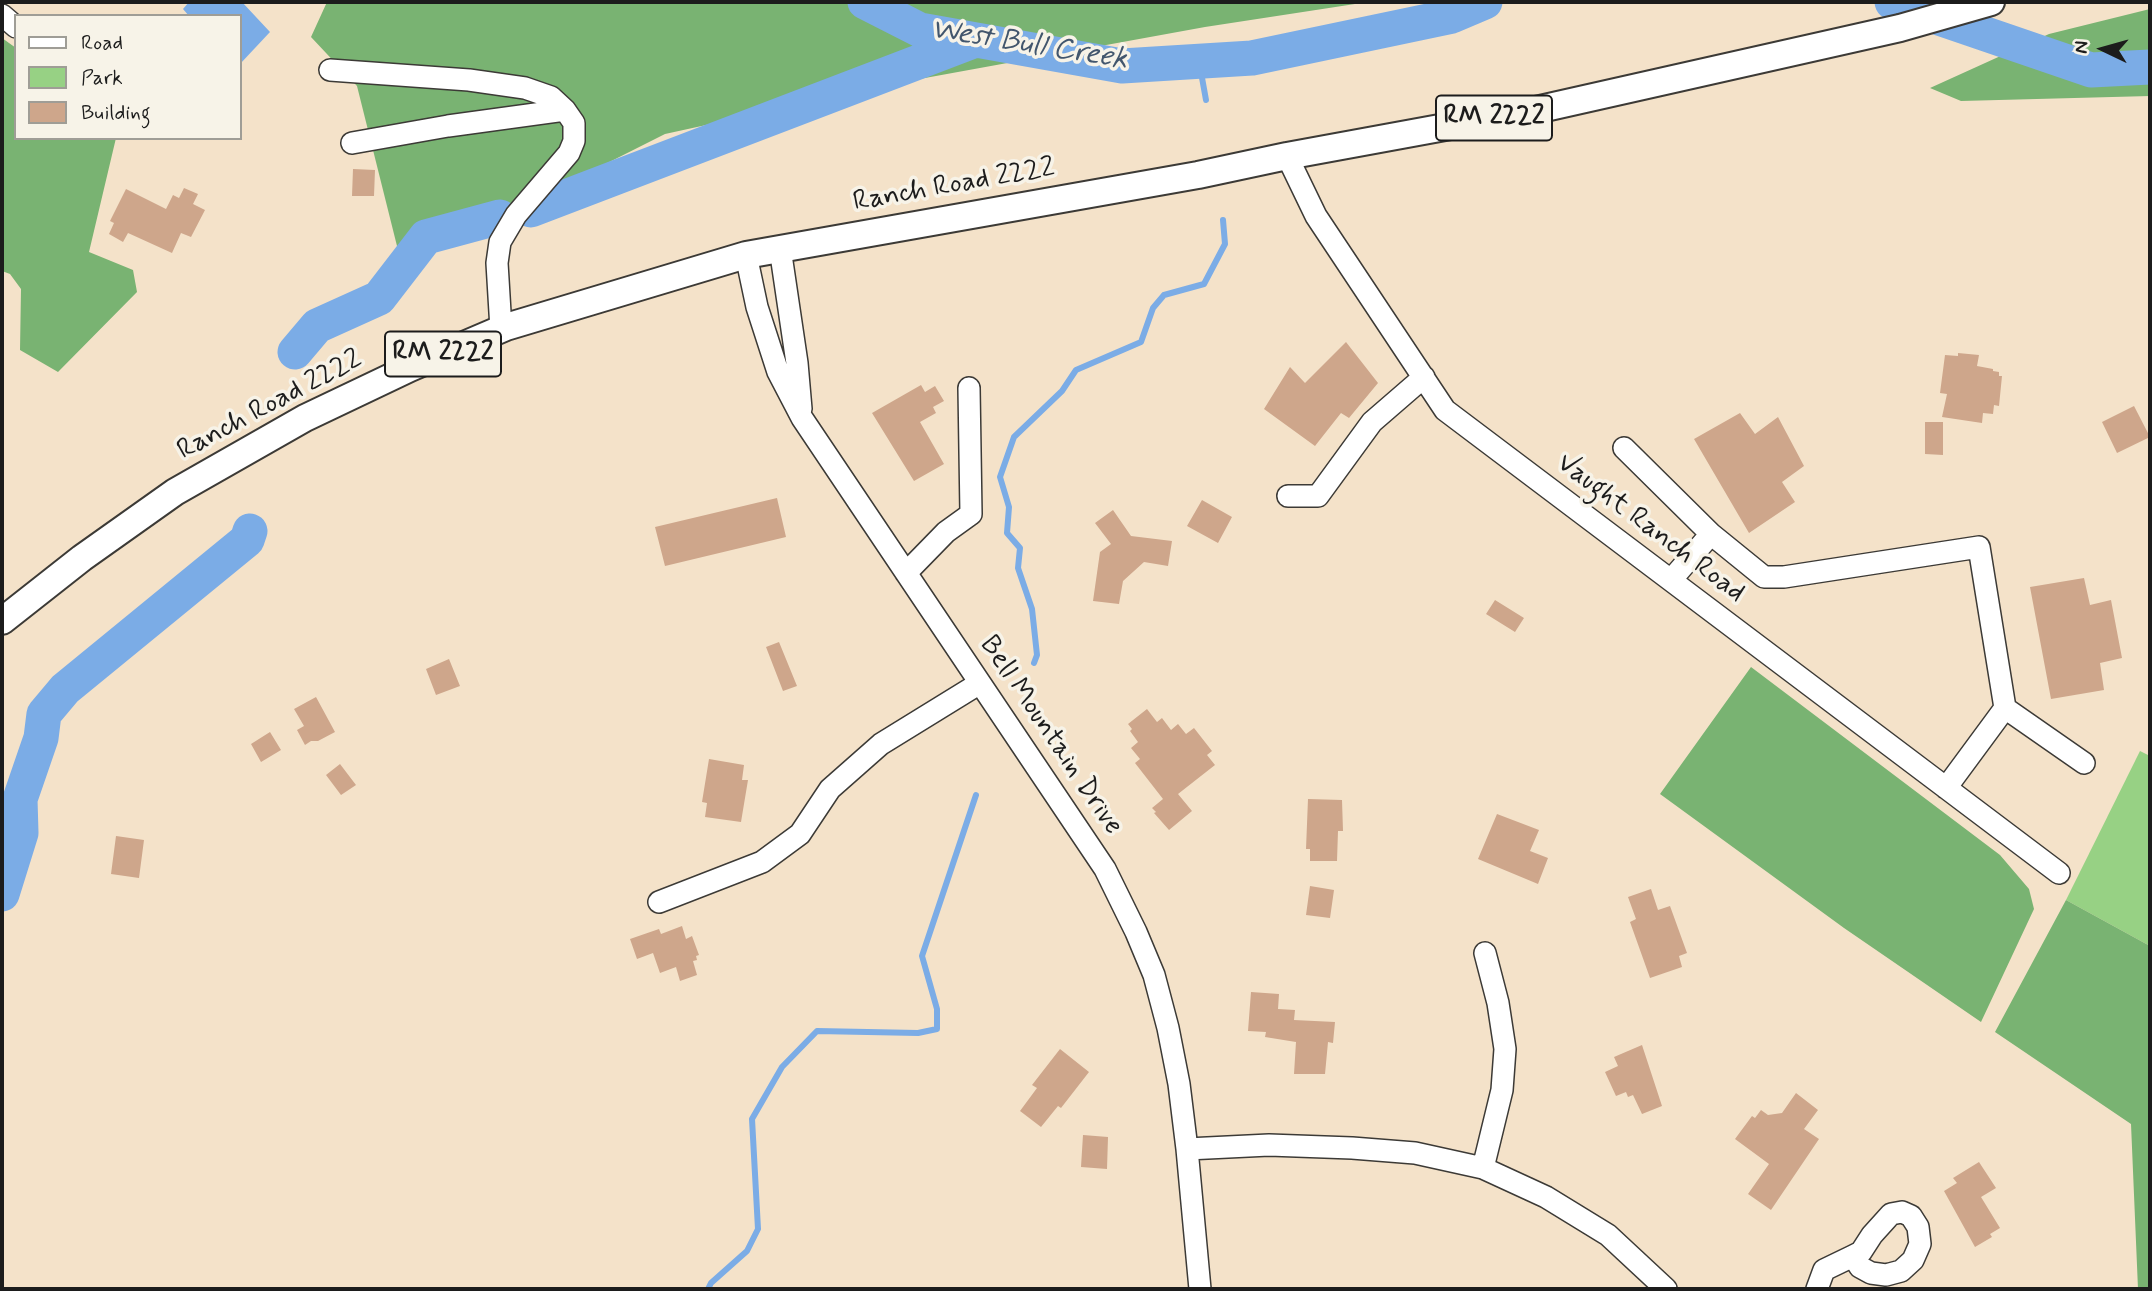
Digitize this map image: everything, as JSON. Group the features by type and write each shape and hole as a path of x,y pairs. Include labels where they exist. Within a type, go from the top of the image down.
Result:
{"main road":[{"name":"Ranch Road 2222","path":"2,621 82,558 175,492 305,418 410,368 501,329 746,255 1198,175 1527,112 1900,28 1991,2"}],"street":[{"path":"330,70 469,80 525,88 551,97 574,123 574,141 569,153 516,215 500,242 497,263 501,329"},
{"path":"352,143 448,126 565,110"},
{"name":"Vaught Ranch Road","path":"1287,156 1316,216 1445,410 2059,873"},
{"path":"780,248 797,363 802,418"},
{"name":"Bell Mountain Drive","path":"746,255 757,307 778,372 802,418 1105,869 1136,932 1154,975 1168,1028 1187,1149 1200,1289"},
{"path":"1288,496 1318,496 1372,422 1424,377"},
{"path":"906,573 946,532 971,514 970,388"},
{"path":"1624,448 1711,534 1764,577 1784,577 1979,547 2006,708 2084,763"},
{"path":"1671,580 1711,534"},
{"path":"659,902 762,862 800,834 830,789 881,744 980,683"},
{"path":"1946,788 2006,708"},
{"path":"1483,1168 1502,1090 1505,1049 1498,1003 1485,953"},
{"path":"1187,1149 1269,1145 1352,1148 1415,1153 1483,1168 1546,1197 1608,1235 1666,1289"},
{"path":"1817,1289 1824,1270 1853,1256"}],"green space":[{"path":"327,2 1368,2 1205,27 903,82 665,134 532,201 401,262 357,86 311,37"},
{"path":"2150,9 2150,96 1961,101 1930,88 2049,34"},
{"path":"2,38 14,47 14,140 116,140 89,252 133,270 137,292 58,372 20,350 21,289 10,274 2,271"},
{"path":"1751,667 2000,855 2029,889 2034,909 1981,1022 1844,928 1660,794"},
{"path":"2140,751 2150,756 2150,946 2066,900"},
{"path":"2066,900 2150,946 2150,1289 2138,1289 2131,1124 1995,1032"}],"water":[{"path":"189,2 242,2 270,32 242,62 242,14 187,14 183,9"}],"building":[{"path":"353,169 375,170 374,196 352,196"},
{"path":"184,188 198,194 193,204 205,210 191,237 181,233 172,253 128,233 123,242 109,234 114,223 110,221 126,189 166,209 173,195 179,198"},
{"path":"1346,342 1378,383 1349,418 1341,413 1315,446 1264,409 1290,367 1305,383"},
{"path":"1958,353 1979,355 1977,366 1993,369 2002,376 1999,406 1994,405 1993,414 1983,413 1982,423 1942,417 1947,394 1940,393 1945,355 1958,356"},
{"path":"921,385 925,392 935,386 944,401 933,407 936,413 920,422 944,464 914,481 872,413"},
{"path":"2134,406 2150,437 2117,453 2102,422"},
{"path":"1740,413 1755,434 1778,417 1804,466 1782,482 1795,502 1749,533 1694,439"},
{"path":"1925,422 1943,422 1943,455 1925,454"},
{"path":"777,498 786,537 665,566 655,527"},
{"path":"1202,500 1232,517 1218,543 1187,526"},
{"path":"1113,510 1131,536 1172,541 1168,566 1144,562 1123,581 1119,604 1093,601 1100,552 1111,544 1095,523"},
{"path":"2084,578 2090,605 2111,600 2122,658 2100,663 2104,690 2051,699 2030,587"},
{"path":"1495,600 1524,618 1515,632 1486,614"},
{"path":"779,642 797,686 783,691 766,647"},
{"path":"449,659 460,686 436,695 426,669"},
{"path":"316,697 335,732 305,745 297,730 304,726 294,709"},
{"path":"1147,709 1157,722 1162,718 1171,730 1178,724 1186,734 1194,728 1212,751 1207,755 1215,765 1178,794 1192,811 1169,830 1152,808 1163,799 1135,763 1140,759 1131,748 1138,742 1128,724"},
{"path":"270,732 281,750 261,762 251,744"},
{"path":"709,759 744,765 742,780 748,780 741,822 705,817 707,803 702,802"},
{"path":"340,764 356,785 341,795 326,775"},
{"path":"1308,799 1342,800 1343,831 1338,831 1337,861 1310,861 1310,849 1306,849"},
{"path":"1497,814 1539,830 1530,851 1548,858 1538,884 1478,859"},
{"path":"116,836 144,840 139,878 111,874"},
{"path":"1310,886 1334,890 1330,918 1306,915"},
{"path":"1651,889 1658,910 1670,906 1687,953 1679,956 1682,967 1650,978 1630,922 1636,919 1628,897"},
{"path":"682,926 686,939 692,936 699,955 696,956 697,960 693,961 697,975 680,981 676,967 660,973 653,953 637,959 630,939 659,929 661,934"},
{"path":"1251,992 1279,994 1278,1009 1295,1010 1294,1020 1335,1022 1333,1043 1328,1042 1325,1074 1294,1074 1296,1042 1265,1037 1266,1032 1248,1031"},
{"path":"1642,1045 1662,1106 1642,1114 1633,1095 1628,1097 1626,1092 1616,1096 1605,1072 1618,1066 1614,1057"},
{"path":"1060,1049 1089,1072 1061,1108 1058,1106 1041,1127 1020,1111 1037,1088 1032,1085"},
{"path":"1796,1093 1818,1110 1804,1129 1819,1139 1771,1210 1748,1194 1769,1164 1735,1139 1752,1116 1755,1118 1761,1110 1768,1115 1782,1113"},
{"path":"1083,1135 1108,1137 1107,1169 1081,1167"},
{"path":"1979,1162 1996,1188 1981,1197 2000,1228 1990,1234 1992,1237 1975,1247 1944,1191 1957,1183 1953,1178"}],"waterway":[{"name":"West Bull Creek","path":"865,2 920,30 1122,66 1252,58 1452,16 1485,2"},
{"name":"West Bull Creek","path":"1892,2 2091,70 2150,67"},
{"path":"531,210 976,40"},
{"path":"1199,61 1206,100"},
{"path":"295,352 317,326 379,298 426,237 500,217"},
{"path":"1034,663 1037,655 1032,609 1018,568 1020,548 1007,533 1009,507 1000,477 1014,437 1062,391 1076,370 1141,342 1153,308 1164,295 1204,284 1225,244 1223,220"},
{"path":"2,894 21,833 20,799 41,738 44,714 65,689 247,540 250,531"},
{"path":"708,1289 711,1283 747,1251 758,1229 752,1119 782,1067 817,1031 918,1033 937,1029 937,1009 922,956 976,795"}]}
